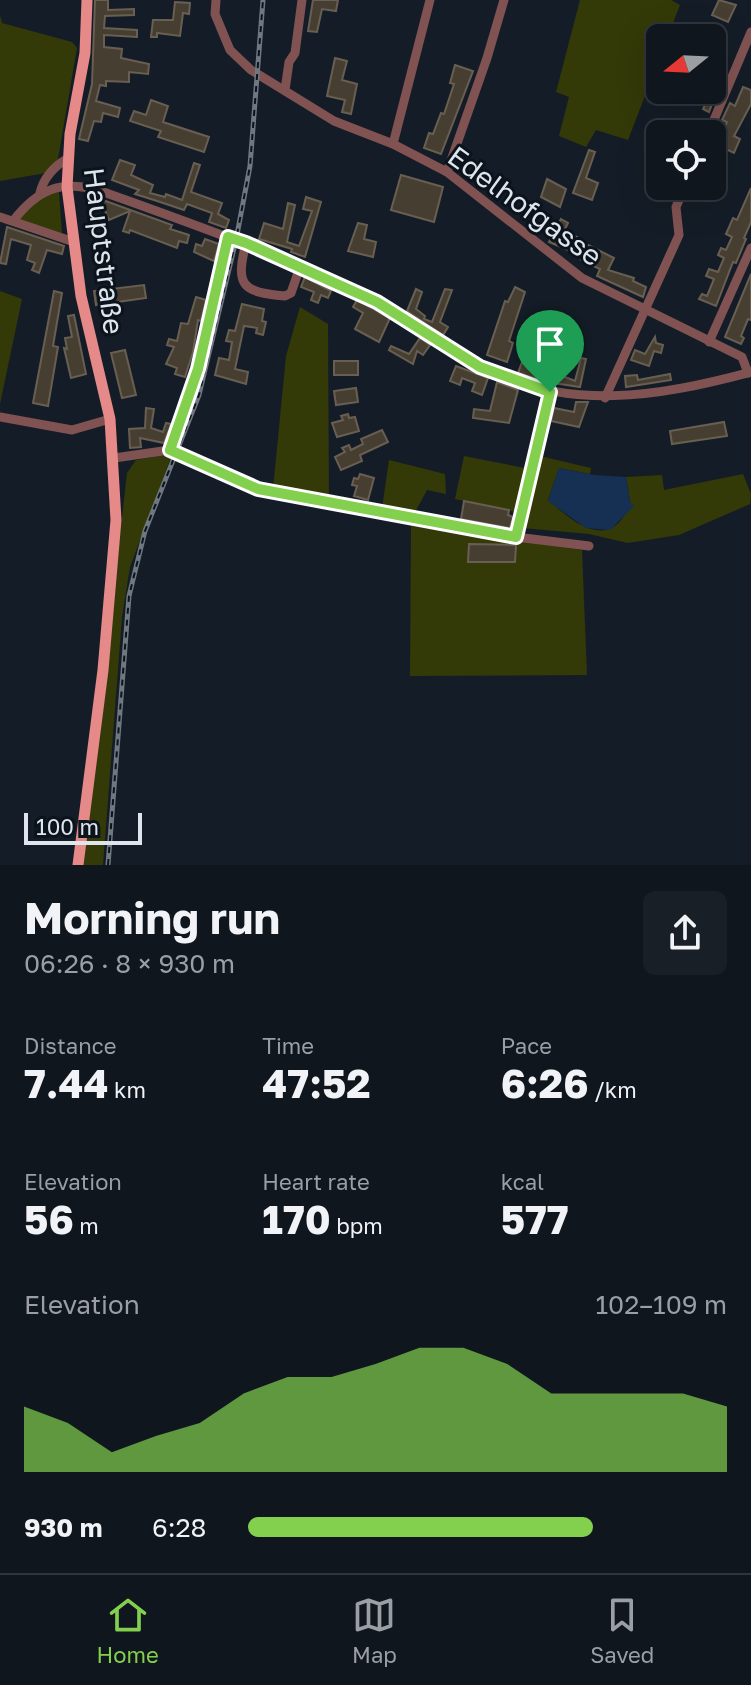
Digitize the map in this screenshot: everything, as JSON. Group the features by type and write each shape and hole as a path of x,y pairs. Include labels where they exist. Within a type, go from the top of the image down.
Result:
{"main road":[{"name":"Hauptstraße","path":"78,865 116,520 110,419 91,345 67,187 67,159 85,53 87,0"}],"street":[{"name":"Edelhofgasse","path":"216,0 215,14 230,50 251,70 334,121 393,144 447,172 582,278 742,357 750,373"},
{"path":"285,90 289,62 295,53 302,0"},
{"path":"393,144 430,0"},
{"path":"447,172 504,0"},
{"path":"715,120 749,46 751,32"},
{"path":"40,193 42,183 59,163 67,159"},
{"path":"13,221 29,200 40,193 76,184 98,190 246,243 300,267 377,302 480,367 550,392 605,398 661,392 750,373"},
{"path":"605,398 679,235 676,207 679,200"},
{"path":"0,217 74,242"},
{"path":"170,450 198,369 228,237"},
{"path":"246,243 241,276 244,285 254,292 285,296 291,293 300,267"},
{"path":"709,342 751,248"},
{"path":"516,537 550,392"},
{"path":"0,417 72,430 110,419"},
{"path":"114,458 170,450 258,489 516,537 589,546"}],"green space":[{"path":"580,0 671,0 680,5 673,24 646,24 646,93 628,140 596,130 586,147 559,136 569,97 556,92"},
{"path":"0,15 2,23 72,42 77,48 58,159 46,173 0,181"},
{"path":"59,192 62,234 18,219 42,196"},
{"path":"0,291 22,299 0,404"},
{"path":"300,307 328,324 329,507 272,499 286,356"},
{"path":"166,455 171,457 130,567 122,617 103,865 83,865 127,473 136,460"},
{"path":"464,456 525,468 516,512 455,499"},
{"path":"540,456 591,468 590,474 559,468 548,500 588,528 606,530 620,522 631,507 626,477 662,475 664,490 743,474 751,494 750,504 679,535 628,543 589,534 523,528"},
{"path":"389,460 445,474 446,494 427,490 411,520 381,515"},
{"path":"411,526 582,550 587,675 410,676"}],"water":[{"path":"559,468 626,477 630,502 634,506 610,530 586,528 548,501"}],"building":[{"path":"95,0 108,0 108,10 134,9 134,15 105,16 104,28 137,30 137,37 104,35 104,47 122,49 121,58 149,64 148,74 129,72 129,82 106,81 106,86 100,85 96,101 120,108 118,117 103,113 101,122 94,121 88,141 79,139 92,84"},
{"path":"313,0 338,0 336,11 322,9 317,32 308,31"},
{"path":"719,0 736,5 728,22 712,15"},
{"path":"175,2 190,3 189,14 183,13 180,36 157,33 157,37 151,37 153,20 173,20"},
{"path":"335,58 347,61 342,80 357,84 351,114 342,112 345,100 327,96"},
{"path":"455,65 473,71 441,154 424,148 429,133 433,134 441,113 444,114 454,84 450,83"},
{"path":"743,87 751,90 751,104 734,136 740,139 734,153 726,149 727,122 722,120 730,103 735,106"},
{"path":"151,100 168,106 163,122 209,137 204,152 158,137 161,131 130,121 134,111 146,115"},
{"path":"712,104 709,112 703,109 705,105"},
{"path":"589,150 595,152 586,178 598,183 592,200 573,193"},
{"path":"120,160 135,165 131,175 153,185 150,193 165,197 166,194 182,200 194,163 200,165 191,192 222,203 218,214 229,220 226,228 209,222 212,213 187,204 184,210 135,194 139,190 112,180"},
{"path":"401,175 443,187 434,222 391,210"},
{"path":"547,179 566,189 560,207 541,197"},
{"path":"751,188 751,222 746,239 736,263 733,262 716,306 699,299 702,294 707,296 714,279 706,276 709,269 718,272 724,258 718,255 721,248 726,250 732,237 726,234 733,218 737,220"},
{"path":"306,197 321,202 305,257 291,252 292,249 259,239 264,223 283,229 288,203 295,205 287,242 299,246 312,211 303,209"},
{"path":"100,199 172,225 170,229 189,235 187,243 179,241 177,248 130,230 129,233 123,231 130,211 109,220"},
{"path":"561,219 568,223 564,231 577,237 570,251 549,242"},
{"path":"358,223 367,225 364,239 376,242 373,257 348,251"},
{"path":"7,227 64,246 62,254 47,250 39,273 32,270 35,263 27,260 31,245 11,239 6,264 0,263"},
{"path":"205,239 219,244 214,261 194,252 196,244 202,246"},
{"path":"588,245 614,258 608,270 634,278 633,281 646,287 643,297 597,276 600,269 581,260"},
{"path":"751,274 751,320 748,319 741,344 725,337"},
{"path":"305,277 331,291 328,298 321,295 318,303 311,300 314,292 301,287"},
{"path":"144,285 146,298 96,305 94,291"},
{"path":"515,287 525,292 509,341 513,343 507,362 487,355 505,301 508,302"},
{"path":"416,289 422,292 416,309 425,316 424,319 432,322 445,289 452,290 440,322 448,327 443,335 407,311"},
{"path":"54,291 62,293 53,346 58,347 48,406 33,403"},
{"path":"196,297 206,300 201,321 198,320 185,377 175,374 177,368 166,364 174,347 167,345 169,339 177,341 181,323 188,324"},
{"path":"357,300 390,318 379,342 355,329 363,313 353,307"},
{"path":"242,304 264,309 262,321 266,322 263,335 256,333 257,328 244,326 235,369 248,372 246,384 215,375 219,358 229,360 232,342 226,341 229,330 235,331"},
{"path":"74,315 86,374 71,378 64,348 67,349 65,338 72,337 68,316"},
{"path":"655,337 656,343 663,345 661,353 654,351 649,366 631,360 635,350 645,354"},
{"path":"420,338 430,345 423,355 417,351 413,364 389,350 391,346 409,354"},
{"path":"125,350 136,395 122,398 111,353"},
{"path":"581,358 586,359 580,387 518,373 522,362 544,370 547,361 554,363 550,371 575,381"},
{"path":"334,361 358,361 358,375 334,375"},
{"path":"456,366 488,378 482,395 472,391 475,383 462,378 460,385 450,381"},
{"path":"670,374 671,380 626,387 625,376 637,375 638,380"},
{"path":"497,382 518,390 509,423 473,418 474,409 490,411"},
{"path":"356,388 358,402 336,405 334,391"},
{"path":"576,402 588,402 579,427 551,421 554,408 574,412"},
{"path":"146,408 154,409 151,428 163,432 166,423 171,424 164,443 140,438 141,447 130,448 129,429 145,428"},
{"path":"348,414 349,418 355,417 359,431 337,437 332,423 343,420 341,416"},
{"path":"724,422 727,436 672,444 670,431"},
{"path":"382,430 388,442 360,455 362,461 341,470 335,457 345,452 342,448 349,445 351,450 363,444 361,439"},
{"path":"360,474 374,478 368,500 354,496 357,486 352,485 354,478 358,479"},
{"path":"464,501 509,510 508,515 513,517 510,528 461,519"},
{"path":"469,544 516,545 515,562 468,562"}],"railway":[{"path":"108,865 129,596 145,531 199,395 236,240 250,166 263,0"}],"route":[{"path":"228,237 377,302 480,367 550,392 516,537 258,489 170,450 198,369 228,237"}]}
